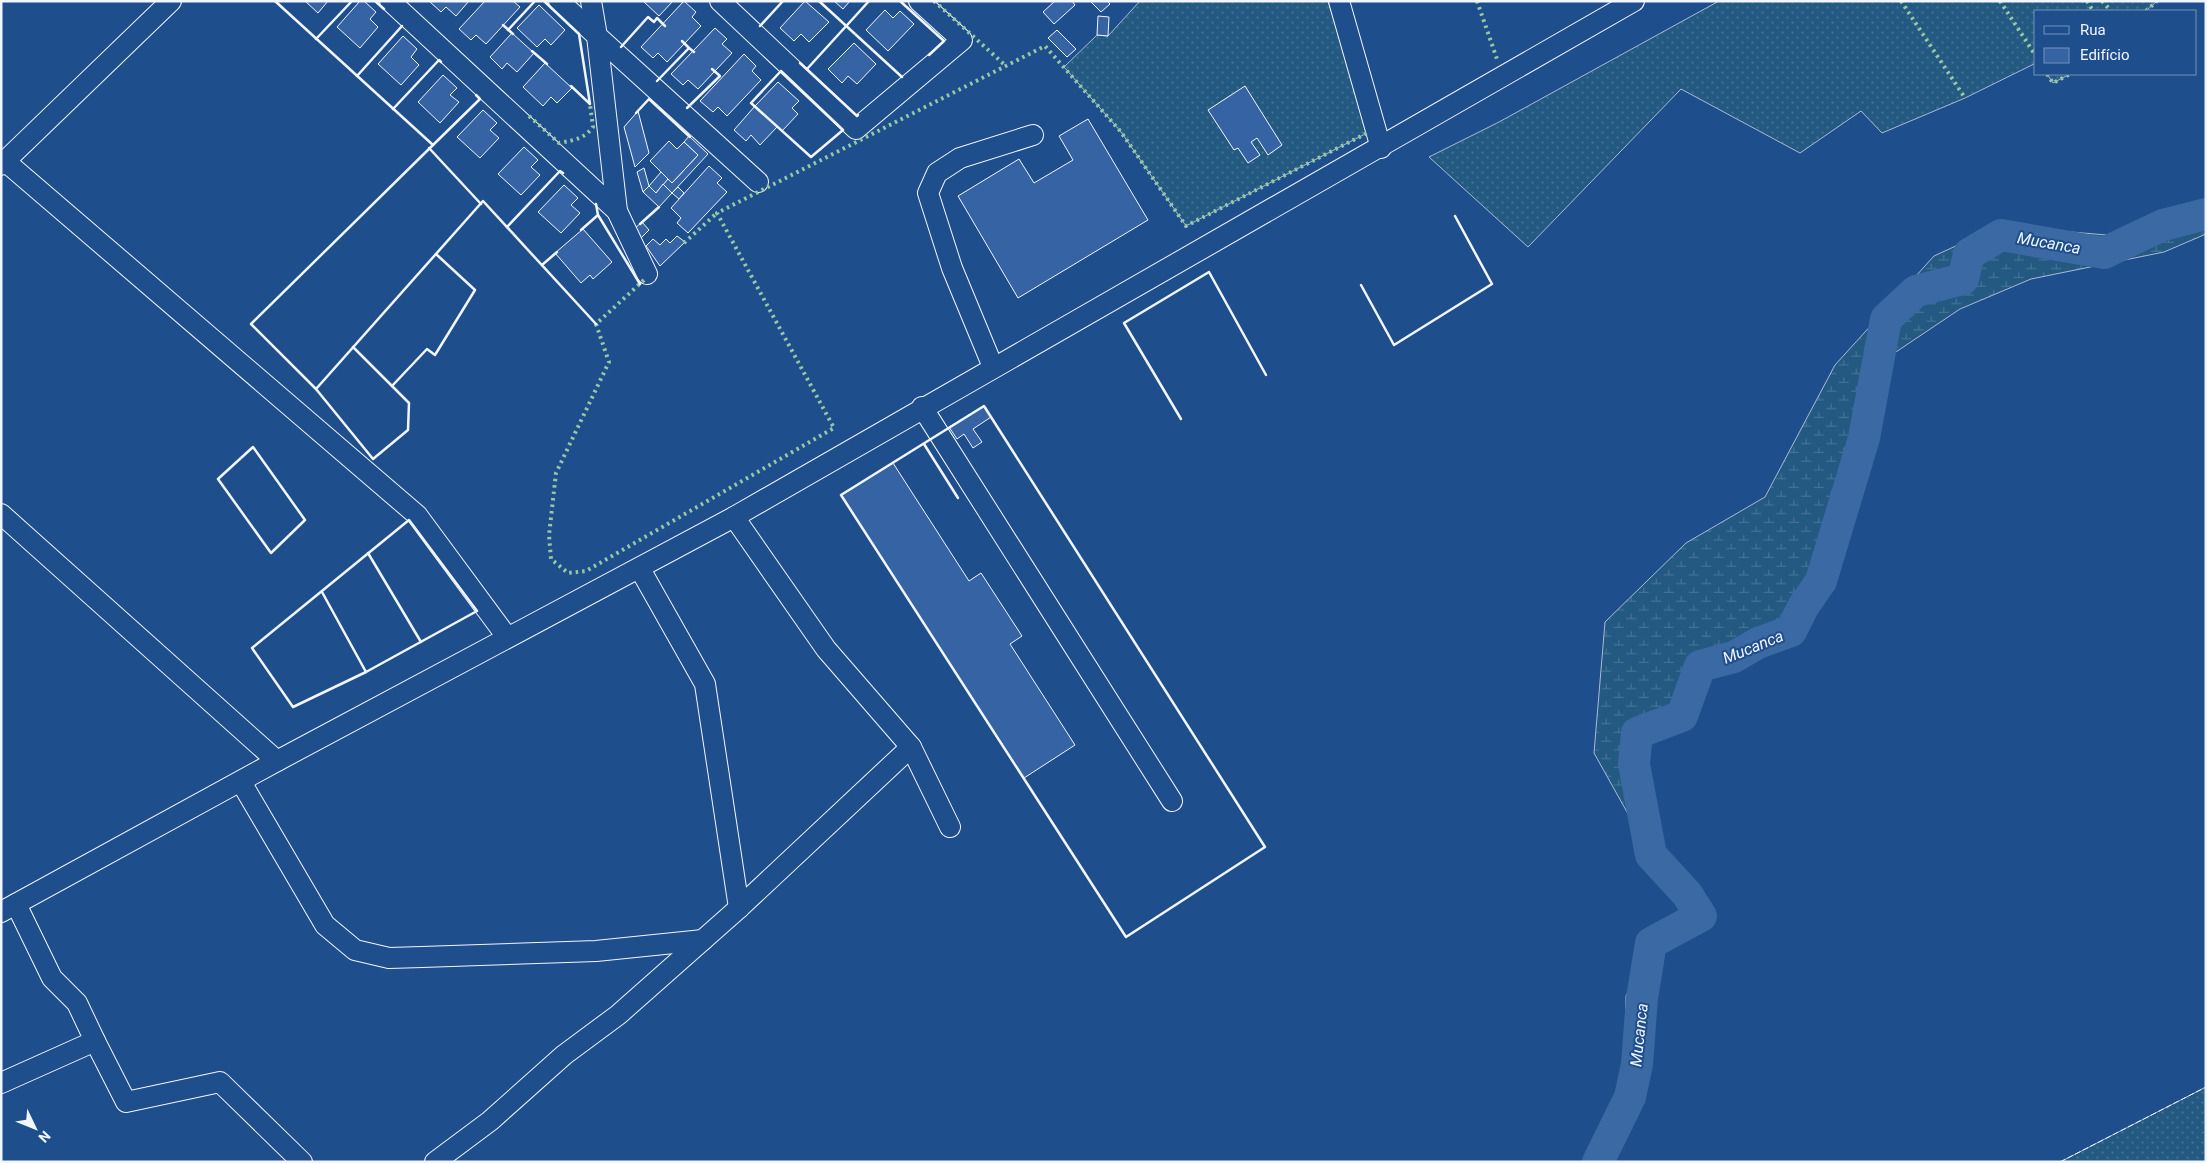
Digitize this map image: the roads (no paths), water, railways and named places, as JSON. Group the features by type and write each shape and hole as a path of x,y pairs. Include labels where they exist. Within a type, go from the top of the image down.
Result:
{"street":[{"path":"172,1 3,163 417,515 507,637"},
{"path":"390,1 617,212"},
{"path":"559,1 758,182"},
{"path":"591,1 597,36 617,212 647,274"},
{"path":"720,1 856,129 962,40 919,1"},
{"path":"1339,1 1381,148"},
{"path":"302,1162 220,1082 126,1102 77,1003 52,978 8,908 507,637 640,569 734,517 922,407 1381,148 1634,1"},
{"path":"993,367 952,268 928,193 937,173 960,158 1033,135"},
{"path":"922,407 1172,801"},
{"path":"734,517 826,649 912,747 950,826"},
{"path":"5,525 277,761"},
{"path":"640,569 705,684 739,908"},
{"path":"435,1162 490,1120 564,1055 618,1015 739,908 912,747"},
{"path":"241,782 325,925 355,950 389,958 596,952 703,940"},
{"path":"1,1083 96,1041"}],"waterway":[{"name":"Mucanca","path":"1598,1162 1630,1097 1637,1064 1642,998 1651,943 1701,916 1687,894 1651,855 1634,764 1637,733 1682,716 1700,666 1734,657 1758,643 1791,631 1803,607 1821,581 1864,438 1886,319 1916,291 1963,279 1969,254 2001,235 2104,253 2163,225 2206,214"}]}
